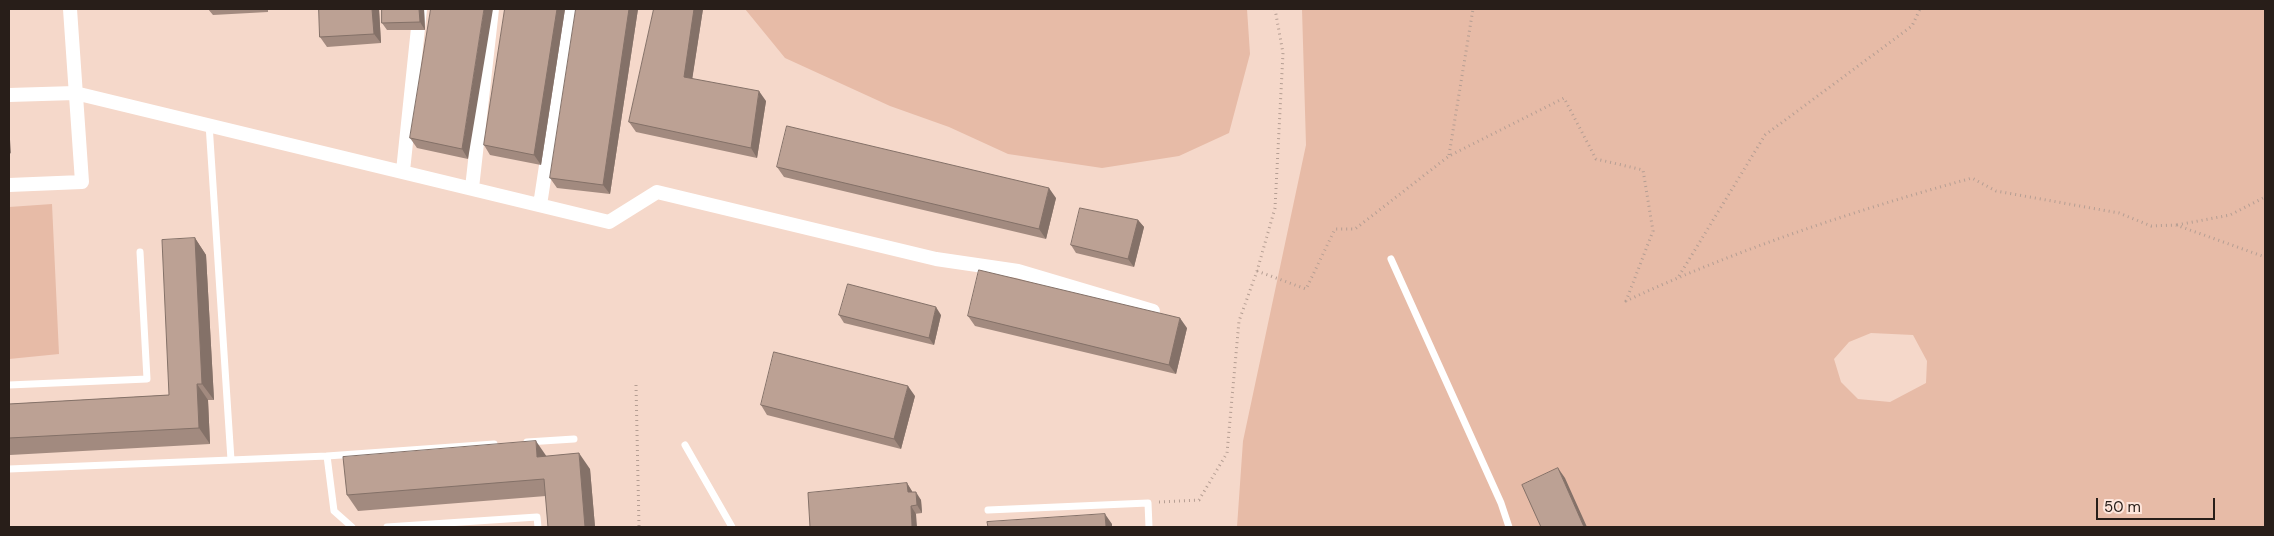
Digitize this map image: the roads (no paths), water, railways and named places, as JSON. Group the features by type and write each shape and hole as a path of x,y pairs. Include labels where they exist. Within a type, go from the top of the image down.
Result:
{"street":[{"path":"9,185 82,182 70,9"},
{"path":"403,171 420,9"},
{"path":"472,188 492,9"},
{"path":"540,205 570,9"},
{"path":"9,95 75,93 609,222 657,192 936,259 1018,271 1153,311"}],"lane":[{"path":"209,124 231,460"},
{"path":"9,385 147,379 140,252"},
{"path":"1391,259 1501,503 1509,527"},
{"path":"515,443 574,439"},
{"path":"9,469 326,456 505,444"},
{"path":"685,445 732,527"},
{"path":"326,456 334,511 352,527"},
{"path":"988,510 1148,503 1149,527"},
{"path":"387,527 537,517 538,527"}]}
